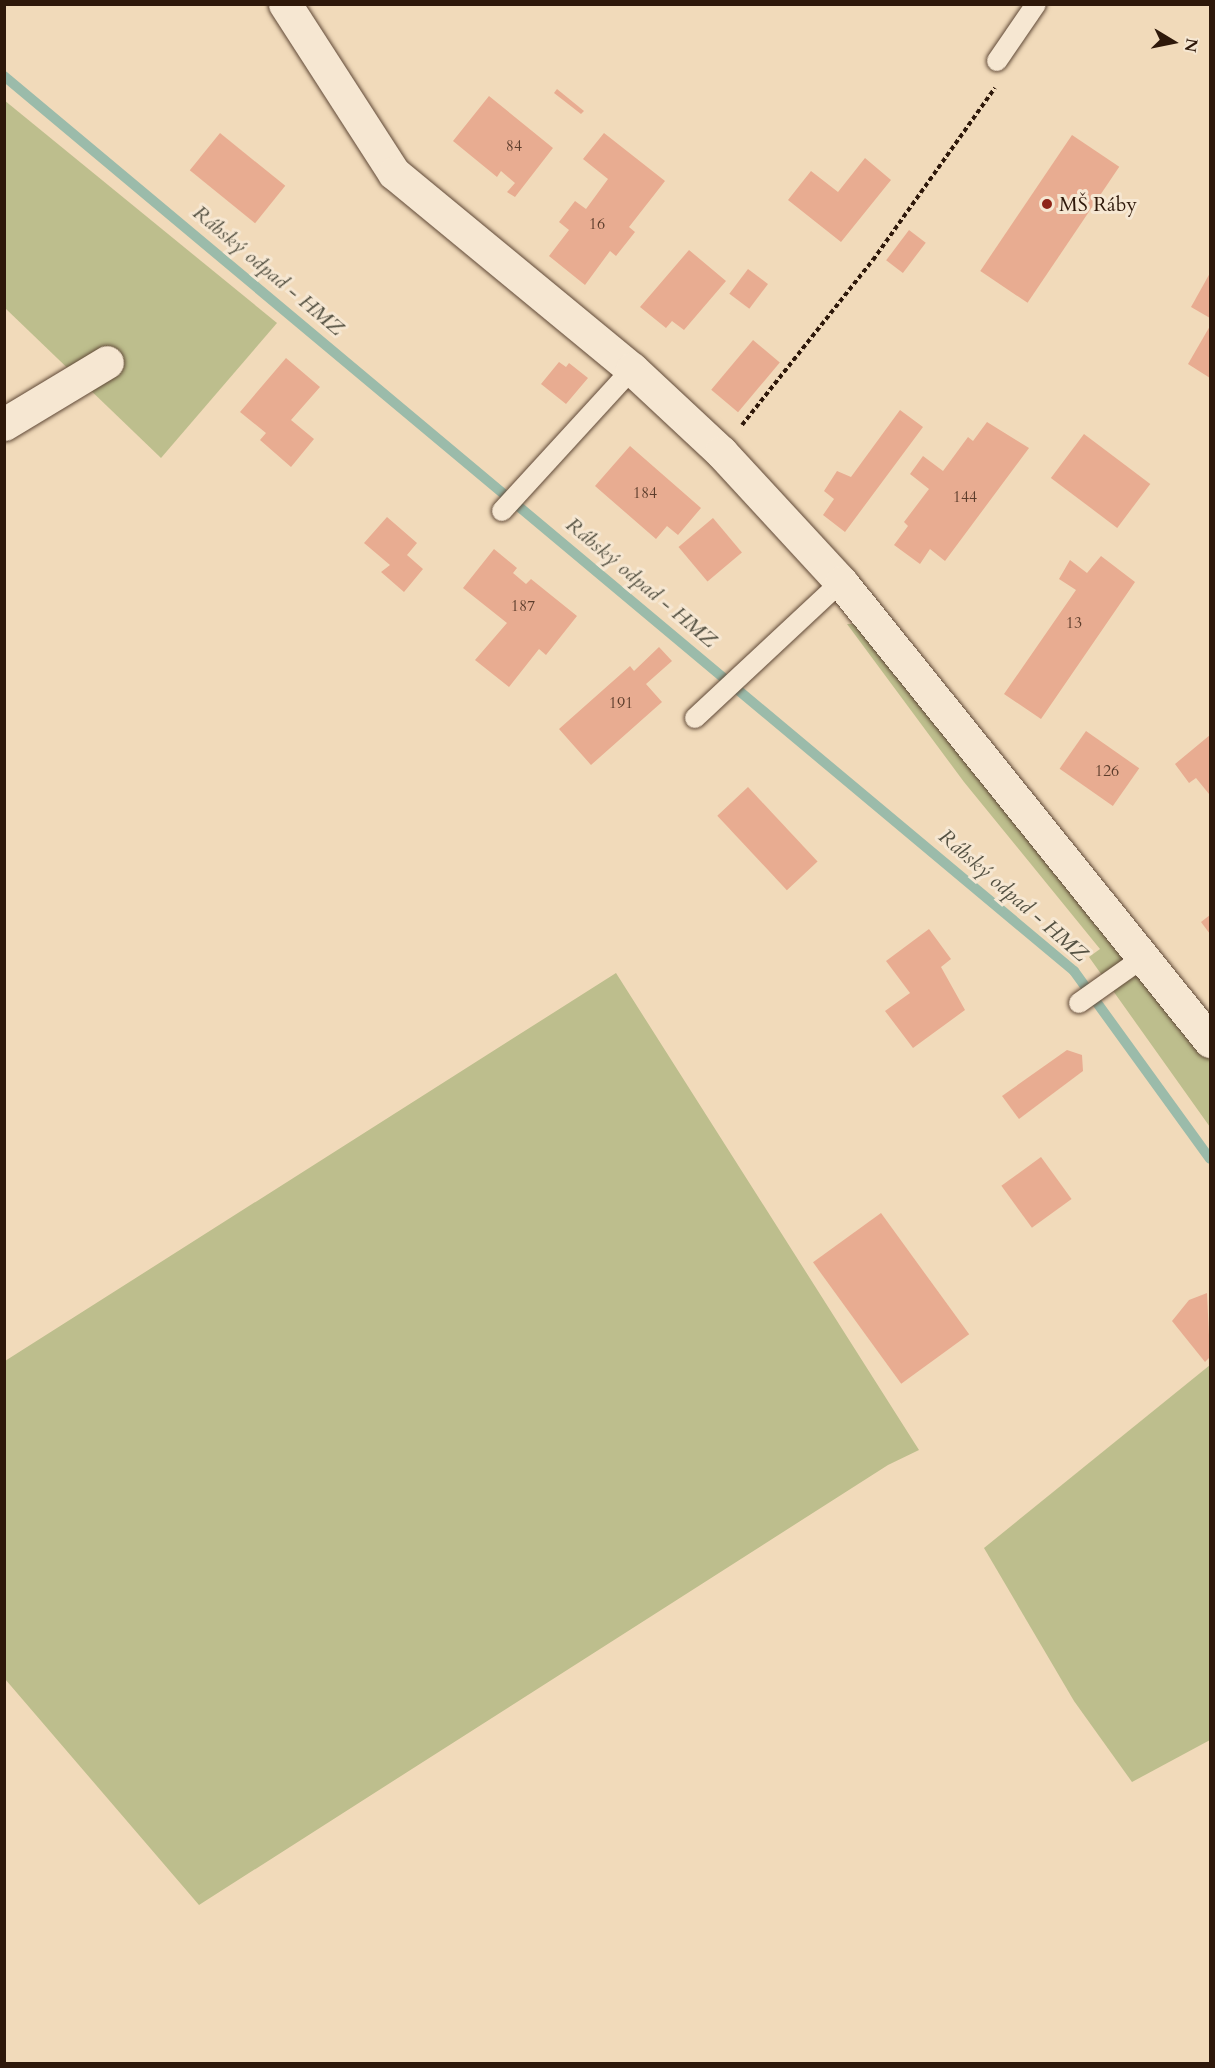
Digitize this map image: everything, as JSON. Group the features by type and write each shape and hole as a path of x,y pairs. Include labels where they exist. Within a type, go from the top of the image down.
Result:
{"street":[{"path":"285,4 394,173 632,369 721,452 842,582 1210,1041"},
{"path":"4,424 107,362"}],"lane":[{"path":"997,61 1036,4"},
{"path":"502,511 632,369"},
{"path":"695,718 842,582"},
{"path":"1079,1003 1144,957"}],"path":[{"path":"721,452 873,260 1009,68 1012,40"}],"green space":[{"path":"4,100 277,323 161,458 5,308"},
{"path":"847,624 858,624 1195,1039 1210,1061 1210,1127 1089,957 1100,949 964,782"},
{"path":"616,973 919,1450 888,1465 199,1905 5,1679 5,1361"},
{"path":"1210,1365 1210,1740 1132,1782 1074,1701 984,1548"}],"building":[{"path":"557,89 584,111 581,114 554,93"},
{"path":"489,96 553,148 515,197 507,192 515,183 501,171 497,177 453,141"},
{"path":"220,133 285,186 255,223 190,170"},
{"path":"604,133 665,181 629,227 635,232 616,256 610,251 585,285 549,256 569,230 559,222 575,201 586,209 608,179 583,159"},
{"path":"1072,135 1119,167 1028,303 980,271"},
{"path":"865,158 891,180 841,242 788,200 811,171 838,192"},
{"path":"909,230 926,243 903,273 886,260"},
{"path":"689,250 726,281 684,330 672,321 666,328 640,307"},
{"path":"748,269 768,284 749,309 729,294"},
{"path":"1210,273 1210,318 1191,307"},
{"path":"1210,326 1210,378 1188,364"},
{"path":"753,340 780,362 738,412 711,390"},
{"path":"286,358 320,387 291,420 314,439 291,467 260,440 266,433 240,412"},
{"path":"559,362 566,367 569,363 588,378 566,404 541,384"},
{"path":"900,410 923,427 845,532 823,515 834,499 824,491 837,471 851,477"},
{"path":"987,422 1029,448 945,561 930,549 920,564 894,545 908,526 904,522 929,489 910,474 923,456 943,471 968,437 973,441"},
{"path":"1084,434 1150,484 1117,528 1051,478"},
{"path":"630,446 701,508 678,535 667,526 656,539 595,486"},
{"path":"387,517 417,543 407,555 423,569 404,592 381,572 390,565 364,543"},
{"path":"713,518 742,552 707,581 679,547"},
{"path":"494,549 517,568 513,573 526,584 531,579 577,616 546,655 539,649 509,687 475,660 507,623 463,588"},
{"path":"1101,556 1135,582 1041,719 1004,694 1076,590 1059,579 1070,560 1087,573"},
{"path":"659,647 672,661 646,684 662,702 591,765 559,729 630,666 634,671"},
{"path":"1086,731 1139,768 1113,806 1060,769"},
{"path":"1210,735 1209,794 1196,778 1189,783 1175,764"},
{"path":"748,787 818,862 787,890 717,816"},
{"path":"1210,915 1210,934 1201,922"},
{"path":"929,929 951,959 941,967 965,1010 913,1048 885,1011 910,993 886,961"},
{"path":"1067,1050 1082,1055 1083,1071 1019,1119 1002,1096"},
{"path":"1041,1157 1072,1199 1032,1228 1001,1186"},
{"path":"881,1213 969,1334 901,1384 813,1262"},
{"path":"1207,1293 1210,1357 1205,1362 1172,1321 1189,1300"}],"waterway":[{"name":"Rábský odpad - HMZ","path":"4,76 1074,971 1210,1159"}],"place":[{"name":"MŠ Ráby","path":"1047,204"}]}
